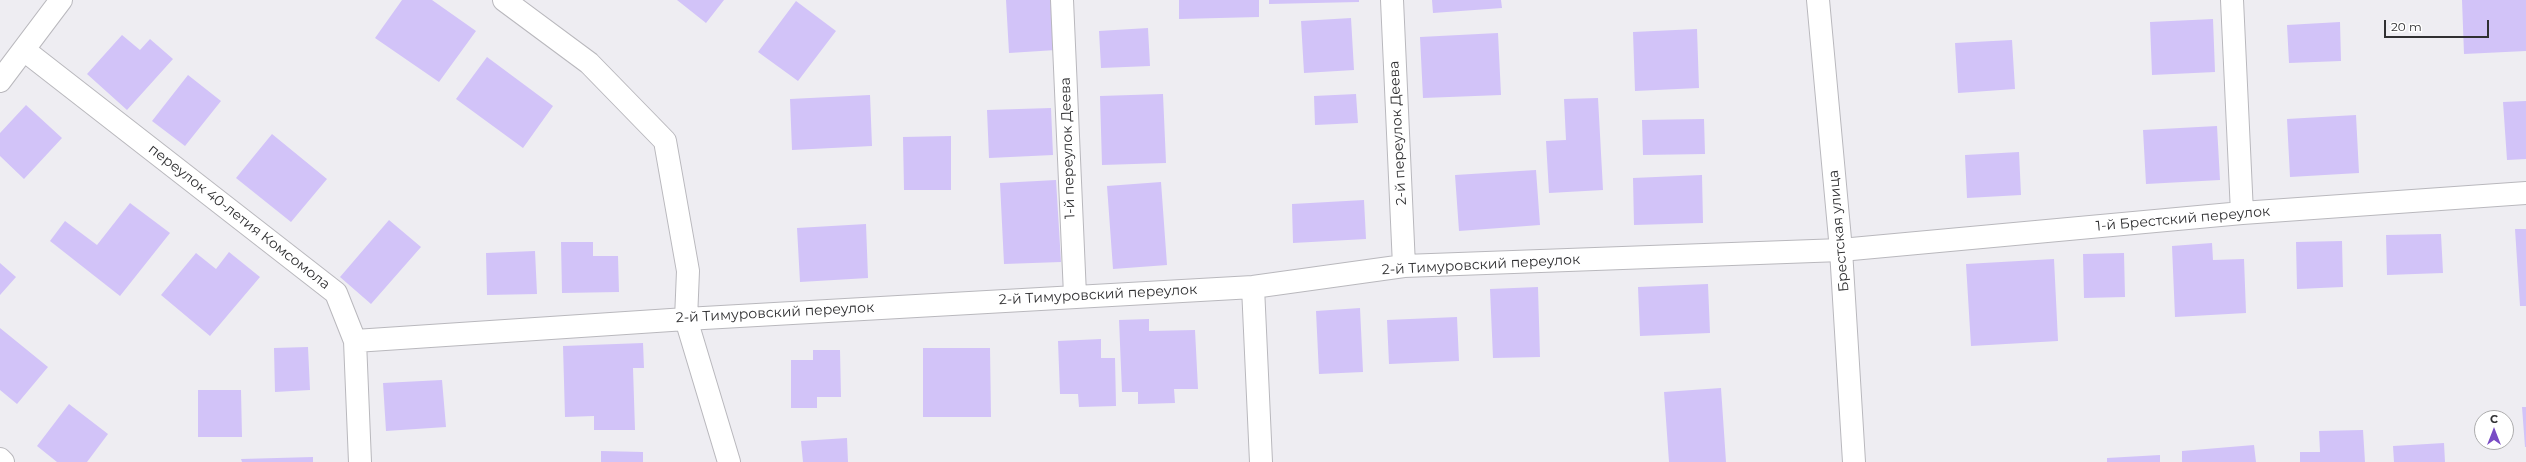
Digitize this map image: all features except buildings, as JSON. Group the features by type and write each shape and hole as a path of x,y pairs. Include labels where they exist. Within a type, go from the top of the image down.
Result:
{"street":[{"path":"0,81 61,0"},
{"path":"504,0 589,63 665,141 688,272 686,319 729,462"},
{"name":"1-й переулок Деева","path":"1062,0 1074,295"},
{"name":"2-й переулок Деева","path":"1392,0 1404,266"},
{"name":"Брестская улица","path":"1818,0 1842,250 1854,462"},
{"path":"2232,0 2242,213"},
{"name":"переулок 40-летия Комсомола","path":"24,50 336,293 355,342 360,462"},
{"name":"1-й Брестский переулок","path":"1842,250 2242,213 2526,193"},
{"name":"2-й Тимуровский переулок","path":"355,342 686,319 1074,295 1253,287 1404,266 1842,250"},
{"path":"1253,287 1260,462"},
{"path":"0,459 3,462"}]}
